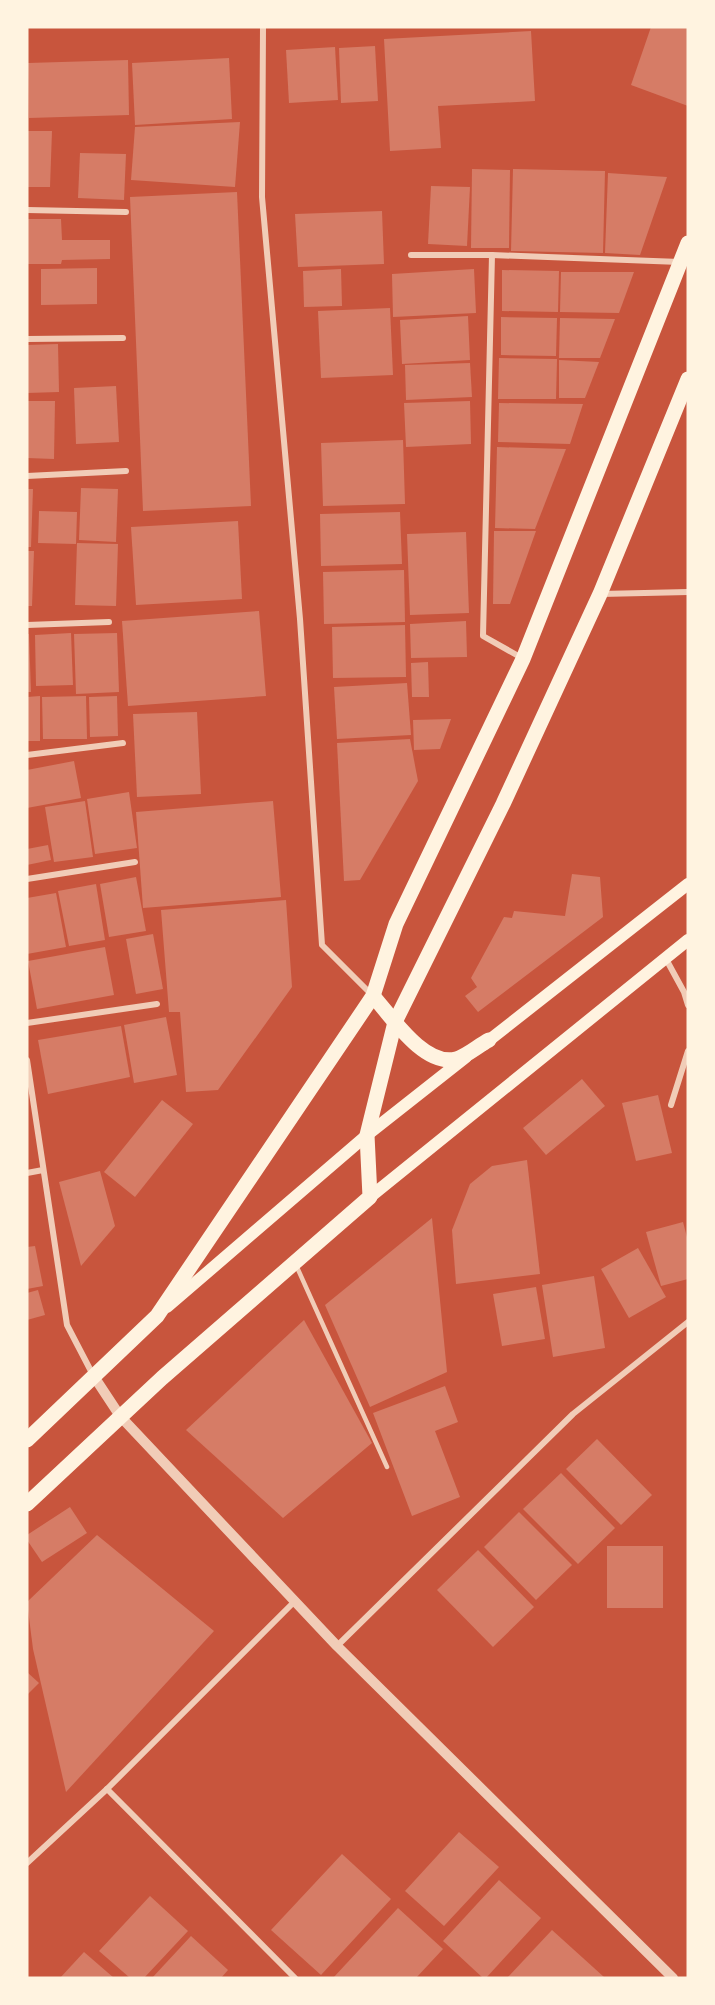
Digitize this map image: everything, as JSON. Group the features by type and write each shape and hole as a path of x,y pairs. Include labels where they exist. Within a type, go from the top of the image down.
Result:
{"main road":[{"path":"157,1316 373,996 396,924 523,659 688,243"},
{"path":"370,1197 367,1135 395,1022 503,804 600,594 688,379"},
{"path":"27,1440 157,1316 367,1135 688,884"},
{"path":"27,1504 120,1416 370,1197 688,940"},
{"path":"373,996 406,1036 432,1056 456,1059 489,1040"}],"street":[{"path":"263,27 262,197 300,619 322,945 373,996"},
{"path":"27,210 126,212"},
{"path":"411,255 492,255 680,262"},
{"path":"492,255 483,636 523,659"},
{"path":"27,339 123,338"},
{"path":"27,476 126,471"},
{"path":"600,594 688,592"},
{"path":"27,625 109,622"},
{"path":"27,755 123,743"},
{"path":"27,879 135,862"},
{"path":"666,959 684,992 688,1005"},
{"path":"27,1023 157,1004"},
{"path":"671,1105 688,1051"},
{"path":"27,1060 67,1325 93,1375 120,1416 337,1646 674,1978"},
{"path":"27,1173 43,1170"},
{"path":"337,1646 573,1414 688,1322"},
{"path":"27,1863 107,1789 295,1601"},
{"path":"107,1789 295,1978"}],"lane":[{"path":"294,1262 387,1467"}],"building":[{"path":"651,27 688,27 688,106 631,85"},
{"path":"531,31 535,101 438,106 441,148 390,151 384,39"},
{"path":"375,46 378,101 341,103 339,48"},
{"path":"335,47 338,100 289,103 286,50"},
{"path":"229,58 232,119 135,125 132,63"},
{"path":"128,60 129,115 29,118 28,63"},
{"path":"240,122 235,187 131,180 135,127"},
{"path":"27,131 52,131 50,187 27,187"},
{"path":"80,153 126,154 124,200 78,198"},
{"path":"472,169 510,170 509,248 471,248"},
{"path":"513,169 605,171 603,253 511,251"},
{"path":"608,173 667,177 640,255 605,253"},
{"path":"431,186 470,187 467,246 428,244"},
{"path":"237,192 251,506 143,511 130,197"},
{"path":"382,211 384,264 298,267 295,214"},
{"path":"27,219 61,219 62,240 110,240 110,259 62,260 61,264 27,264"},
{"path":"97,268 97,304 41,305 41,269"},
{"path":"341,269 342,306 304,307 303,271"},
{"path":"474,269 476,313 393,317 392,274"},
{"path":"502,270 559,271 558,312 502,311"},
{"path":"561,272 634,272 619,313 560,312"},
{"path":"390,308 393,375 321,378 318,311"},
{"path":"468,316 470,360 402,364 400,320"},
{"path":"501,317 557,318 556,356 501,355"},
{"path":"560,318 615,319 600,358 559,358"},
{"path":"58,344 59,392 27,393 27,345"},
{"path":"499,358 557,359 556,399 498,399"},
{"path":"559,360 599,362 585,398 559,398"},
{"path":"470,363 472,397 406,400 405,365"},
{"path":"116,386 119,442 76,444 74,388"},
{"path":"27,401 55,401 54,459 27,458"},
{"path":"470,401 471,444 406,447 404,403"},
{"path":"499,403 583,404 570,444 498,442"},
{"path":"403,440 405,504 323,506 321,443"},
{"path":"497,447 566,449 535,529 495,528"},
{"path":"81,488 118,489 116,542 79,540"},
{"path":"27,489 33,489 31,547 27,547"},
{"path":"39,511 77,512 76,544 38,543"},
{"path":"400,512 402,564 321,566 320,514"},
{"path":"238,521 242,599 136,605 131,527"},
{"path":"494,531 536,531 510,604 493,604"},
{"path":"466,532 469,613 410,615 407,534"},
{"path":"77,543 118,544 116,606 75,605"},
{"path":"27,551 34,551 32,606 27,606"},
{"path":"404,570 405,622 324,624 323,572"},
{"path":"259,611 266,696 128,706 122,621"},
{"path":"466,621 467,657 411,658 410,624"},
{"path":"405,625 406,677 333,678 332,627"},
{"path":"71,633 73,685 36,686 35,635"},
{"path":"117,633 119,692 76,694 74,634"},
{"path":"27,634 29,634 31,692 27,692"},
{"path":"428,662 429,697 412,697 411,663"},
{"path":"407,683 411,735 337,739 334,687"},
{"path":"40,696 40,741 27,741 27,697"},
{"path":"86,696 87,739 43,739 42,697"},
{"path":"117,696 118,736 90,737 89,697"},
{"path":"197,712 201,794 137,797 133,714"},
{"path":"451,719 440,749 414,750 413,720"},
{"path":"410,739 418,781 360,880 344,881 337,743"},
{"path":"74,761 81,798 27,808 27,770"},
{"path":"129,792 137,848 95,854 87,799"},
{"path":"85,801 93,857 54,862 45,807"},
{"path":"273,801 281,897 143,908 136,812"},
{"path":"48,845 51,860 27,865 27,849"},
{"path":"572,874 600,877 603,917 478,1012 465,996 477,987 471,978 504,917 512,918 514,911 565,916"},
{"path":"136,877 146,931 109,937 100,884"},
{"path":"96,884 105,940 69,946 58,891"},
{"path":"56,893 66,947 27,954 27,898"},
{"path":"286,900 292,987 218,1090 186,1092 180,1012 169,1012 161,910"},
{"path":"153,934 163,989 136,994 126,939"},
{"path":"105,947 114,995 37,1009 28,961"},
{"path":"166,1017 177,1075 134,1083 124,1025"},
{"path":"121,1026 130,1077 48,1094 38,1040"},
{"path":"582,1079 605,1106 546,1155 523,1128"},
{"path":"658,1095 672,1153 636,1161 622,1103"},
{"path":"162,1100 193,1124 135,1197 104,1172"},
{"path":"527,1160 540,1274 456,1284 452,1230 470,1184 492,1166"},
{"path":"100,1171 115,1226 81,1266 59,1182"},
{"path":"432,1218 447,1372 370,1407 325,1305"},
{"path":"683,1222 688,1241 688,1279 661,1286 646,1232"},
{"path":"35,1246 43,1286 27,1289 27,1247"},
{"path":"638,1248 666,1297 629,1318 601,1269"},
{"path":"594,1276 605,1348 553,1357 542,1285"},
{"path":"536,1287 545,1339 502,1346 493,1294"},
{"path":"38,1290 45,1315 27,1320 27,1293"},
{"path":"304,1320 372,1443 283,1518 186,1430"},
{"path":"445,1386 458,1422 435,1431 460,1497 412,1516 373,1413"},
{"path":"597,1439 652,1495 621,1525 566,1469"},
{"path":"561,1473 615,1528 578,1564 523,1509"},
{"path":"70,1507 87,1533 42,1562 27,1540 27,1535"},
{"path":"519,1512 572,1565 536,1600 484,1547"},
{"path":"97,1535 214,1631 66,1792 33,1649 27,1602"},
{"path":"607,1546 663,1546 663,1608 607,1608"},
{"path":"478,1550 534,1607 493,1647 437,1590"},
{"path":"27,1672 39,1683 27,1695"},
{"path":"459,1832 499,1867 444,1926 405,1891"},
{"path":"342,1854 391,1899 321,1975 271,1930"},
{"path":"499,1880 541,1918 486,1978 483,1978 443,1941"},
{"path":"150,1896 188,1931 144,1978 130,1978 99,1951"},
{"path":"398,1908 443,1949 416,1978 333,1978"},
{"path":"552,1930 604,1977 507,1978"},
{"path":"191,1936 228,1970 221,1978 152,1978"},
{"path":"84,1952 114,1978 60,1978"}]}
